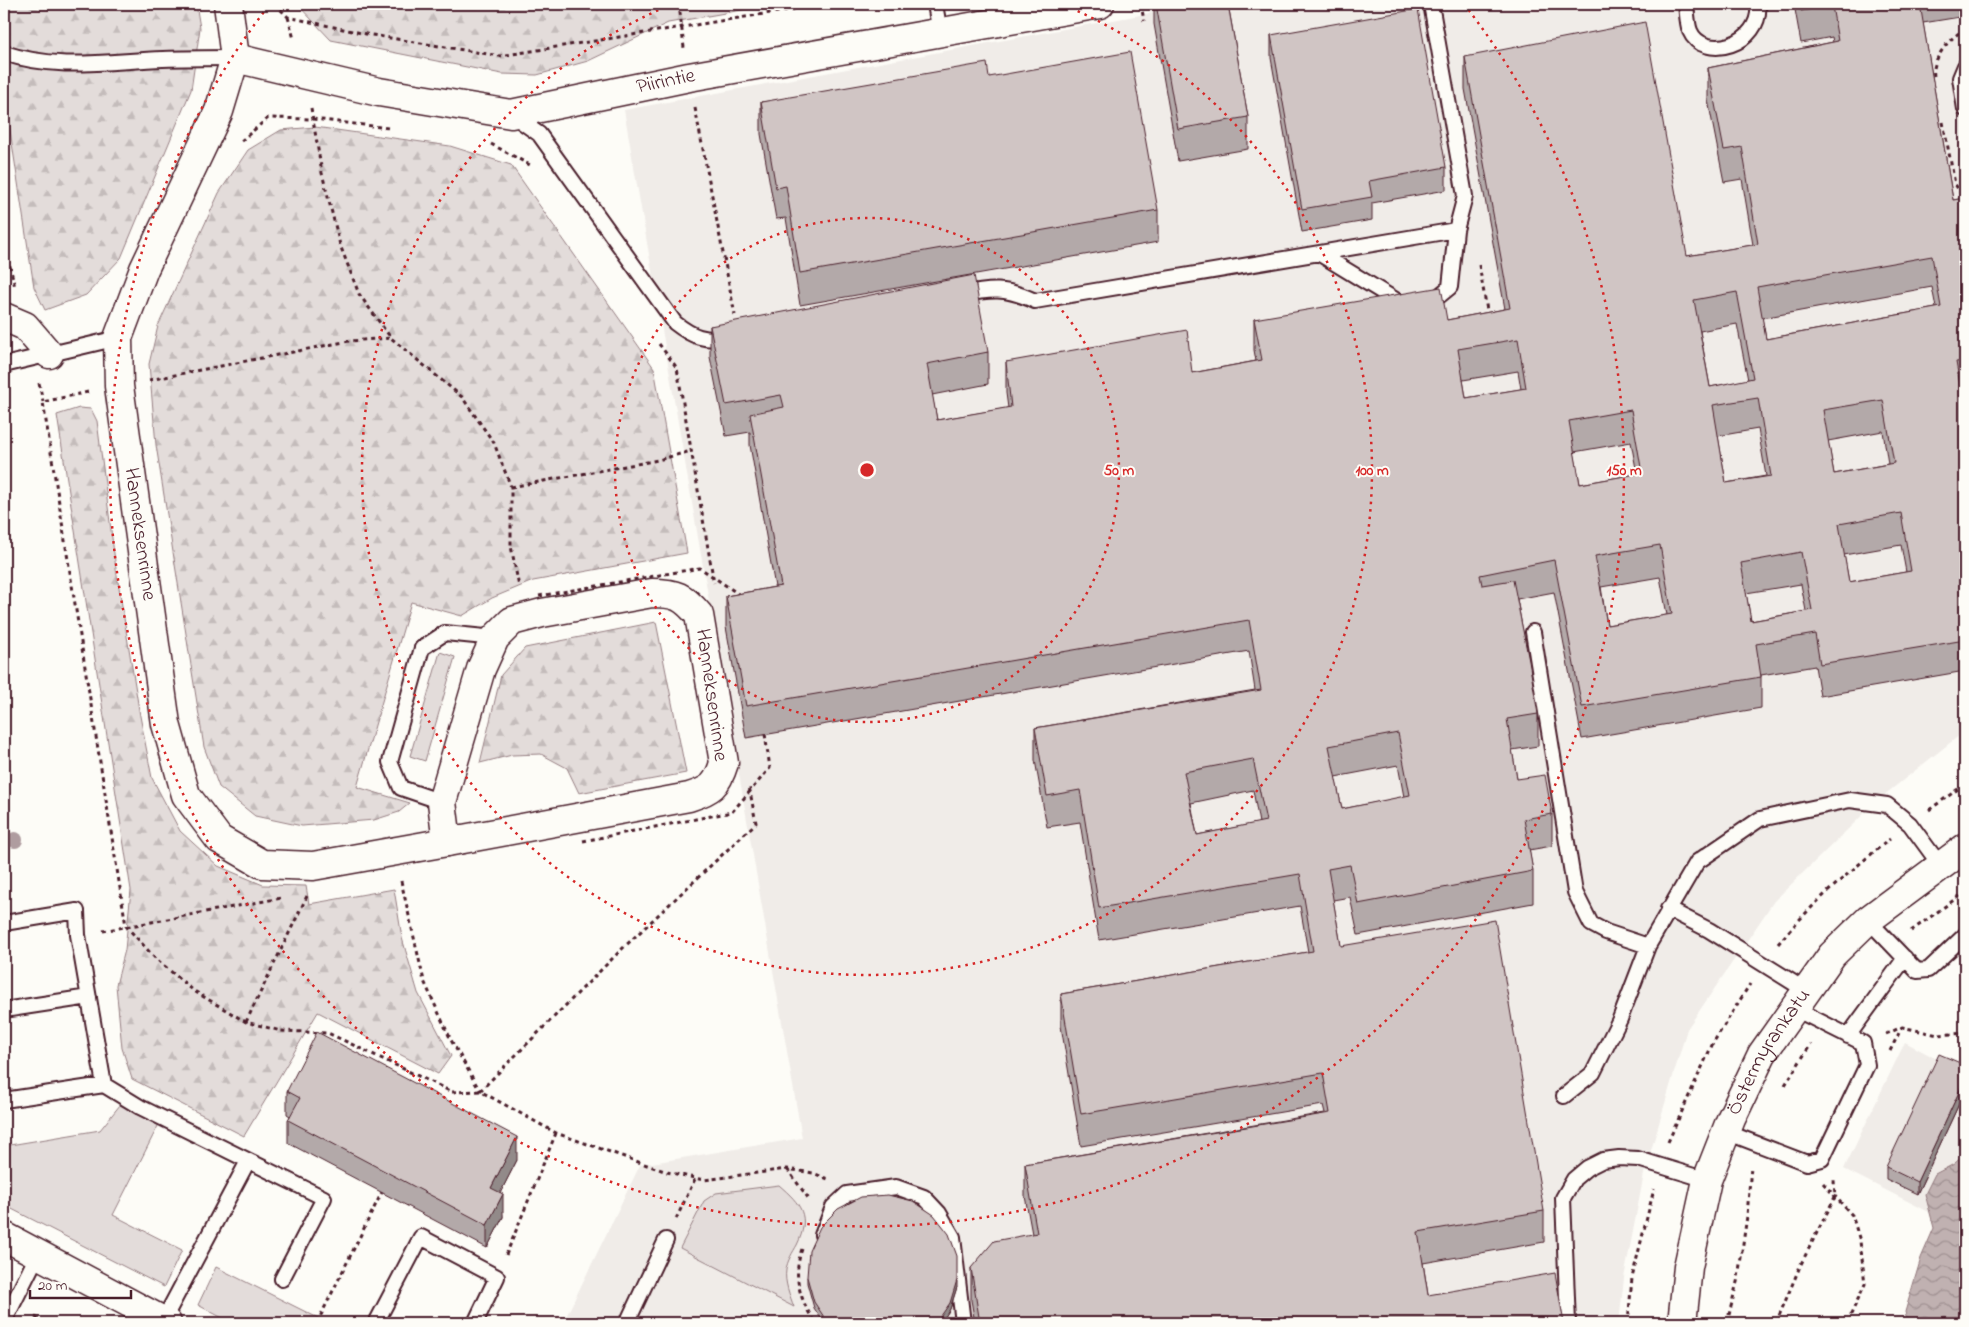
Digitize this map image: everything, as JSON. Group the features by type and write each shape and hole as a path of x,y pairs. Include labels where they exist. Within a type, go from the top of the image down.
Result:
{"street":[{"name":"Hanneksenrinne","path":"228,4 235,58 219,111 144,269 118,338 119,386 166,724 186,795 219,839 262,864 313,866 448,842 581,829 706,792 719,781 724,763 699,614 685,599 670,593 652,593 541,605 512,621 495,638 481,668 442,802 448,842"},
{"name":"Piirintie","path":"235,58 379,92 511,114 689,77 1100,4"},
{"path":"4,317 11,318 25,326 49,354"},
{"name":"Östermyrankatu","path":"1682,1323 1688,1267 1707,1180 1726,1132 1762,1054 1799,999 1832,955 1868,920 1965,848"},
{"path":"4,1236 165,1322"}],"lane":[{"path":"935,4 940,32"},
{"path":"1320,254 1408,308 1429,305 1450,287 1456,230 1465,196 1431,4"},
{"path":"1686,4 1691,32 1701,42 1716,48 1734,44 1749,35 1759,14 1758,4"},
{"path":"4,53 24,60 95,65 162,59 235,58"},
{"path":"1965,66 1960,78 1965,109"},
{"path":"511,114 539,134 675,323 691,336 714,340 739,336"},
{"path":"944,298 992,289 1014,291 1035,301 1456,230"},
{"path":"4,365 118,338"},
{"path":"1533,632 1575,892 1591,924 1606,932 1648,946"},
{"path":"442,802 401,788 390,762 422,648 445,634 495,638"},
{"path":"1564,1096 1593,1072 1620,1019 1648,946 1697,862 1760,819 1850,800 1887,805 1910,824 1940,865"},
{"path":"1668,909 1709,930 1799,999 1824,1024 1863,1043 1867,1065 1822,1159 1807,1163 1726,1132"},
{"path":"4,923 77,911 78,935 104,1085"},
{"path":"1868,920 1894,944 1917,971 1928,970 1965,935"},
{"path":"1848,1036 1905,958"},
{"path":"4,1010 88,997"},
{"path":"4,1100 104,1085 140,1107 324,1198 282,1278"},
{"path":"1568,1323 1563,1198 1574,1179 1587,1168 1603,1160 1619,1158 1638,1159 1707,1180"},
{"path":"165,1322 248,1161"},
{"path":"818,1249 833,1207 847,1194 896,1187 924,1197 939,1213 953,1237 963,1323"},
{"path":"376,1323 421,1237 497,1277 475,1323"},
{"path":"626,1323 666,1240"},
{"path":"4,1322 38,1254"}],"path":[{"path":"274,4 288,17 366,34 500,56 827,4"},
{"path":"679,4 680,28 739,336"},
{"path":"1141,4 1144,20"},
{"path":"288,17 304,75 322,173 340,245 359,294 392,338 462,397 494,443 511,487 511,546 520,591"},
{"path":"236,147 247,134 268,118 313,119 399,129"},
{"path":"483,143 492,144 535,167"},
{"path":"1478,260 1488,315 1494,323"},
{"path":"656,339 677,368 716,592"},
{"path":"511,487 658,460 691,451"},
{"path":"541,605 700,568 740,595 742,605"},
{"path":"581,829 732,812 770,768 765,734"},
{"path":"480,1091 623,948 756,824 749,785"},
{"path":"400,877 424,982 451,1040 480,1091 556,1133 667,1172 704,1180 787,1169 813,1173 834,1182 847,1194"},
{"path":"1894,944 1965,892"},
{"path":"246,1022 308,893"},
{"path":"126,926 223,909"},
{"path":"1782,1088 1824,1024"},
{"path":"1902,1027 1938,1035 1965,1033"},
{"path":"497,1277 556,1133"},
{"path":"1727,1323 1738,1278 1747,1216 1749,1175 1756,1144"},
{"path":"666,1240 695,1179"},
{"path":"317,1323 382,1192"},
{"path":"1835,1197 1852,1214 1860,1241 1866,1284 1847,1323"}],"shaded area":[{"path":"1200,4 1965,4 1965,731 1878,800 1774,901 1687,1029 1644,1174 1624,1278 1619,1323 563,1323 640,1165 802,1138 624,110"},
{"path":"1905,1042 1965,1074 1965,1154 1954,1164 1935,1174 1925,1194 1929,1212 1844,1169"}],"green space":[{"path":"4,4 196,4 200,28 191,90 121,258 86,295 45,310 34,287 4,91"},
{"path":"297,4 776,4 668,23 588,61 537,75 502,74 331,40"},
{"path":"315,127 450,146 511,165 654,368 687,553 533,581 492,598 462,616 411,602 357,787 410,803 399,812 374,820 302,826 255,816 219,787 204,747 156,445 149,364 158,326 219,193 248,150 281,130"},
{"path":"79,408 91,409 97,421 116,569 152,778 180,831 218,866 263,885 306,886 309,904 394,889 402,938 418,993 451,1056 438,1074 318,1012 244,1136 132,1079 122,1048 116,985 125,950 131,890 57,415"},
{"path":"656,622 686,773 579,793 567,768 541,754 512,755 480,763 501,675 525,648"},
{"path":"440,652 455,657 425,761 410,756"},
{"path":"120,1105 160,1122 113,1215 182,1250 164,1287 4,1205 4,1146 100,1130"},
{"path":"779,1185 793,1198 802,1211 803,1218 801,1235 786,1270 789,1294 794,1307 680,1248 704,1201 716,1193"},
{"path":"216,1267 328,1323 232,1323 198,1305"}],"water":[{"path":"1965,1154 1965,1323 1908,1323 1905,1312 1921,1258 1934,1228 1925,1194 1935,1174 1954,1164"}],"building":[{"path":"1156,4 1228,4 1248,117 1178,129"},
{"path":"1799,4 1920,4 1953,200 1965,198 1965,361 1956,362 1965,414 1965,640 1820,664 1815,634 1756,644 1761,677 1582,707 1554,560 1480,575 1482,585 1513,580 1529,661 1538,714 1507,719 1517,779 1545,775 1552,814 1524,819 1533,871 1358,904 1350,865 1328,869 1341,946 1495,920 1544,1211 1418,1232 1428,1295 1555,1273 1564,1323 980,1323 971,1268 994,1241 1037,1233 1025,1164 1330,1113 1323,1073 1081,1114 1061,994 1313,951 1300,874 1099,908 1080,790 1047,796 1035,728 1261,690 1249,620 746,706 726,596 781,586 750,414 784,407 781,395 726,405 710,326 974,275 988,352 927,364 937,420 1011,407 1006,362 1187,330 1192,373 1262,360 1254,319 1441,287 1447,320 1510,308 1465,57 1645,22 1687,256 1758,244 1742,147 1724,150 1708,68 1838,41 1832,6 1801,11","holes":["1932,256 1941,307 1766,339 1757,287","1737,292 1753,378 1710,387 1694,300","1518,339 1526,388 1466,398 1458,349","1758,398 1771,476 1726,483 1713,405","1883,400 1894,463 1834,474 1823,410","1631,410 1642,473 1580,484 1569,421","1901,513 1911,571 1849,582 1839,524","1660,545 1672,614 1607,625 1595,556","1801,552 1812,610 1751,621 1741,563","1398,733 1410,795 1342,809 1329,746","1253,759 1266,821 1197,835 1184,772"]},
{"path":"1418,9 1446,167 1369,181 1372,197 1302,209 1271,35"},
{"path":"1130,52 1158,210 800,273 786,186 776,188 761,102 987,63 989,77"},
{"path":"317,1032 517,1137 491,1188 503,1194 487,1225 288,1120 300,1098 287,1091"},
{"path":"1939,1054 1965,1065 1965,1079 1917,1182 1886,1167"},
{"path":"888,1195 913,1201 934,1215 949,1234 957,1256 957,1280 950,1303 936,1323 828,1323 814,1302 807,1277 809,1251 820,1227 838,1209 861,1197"}]}
